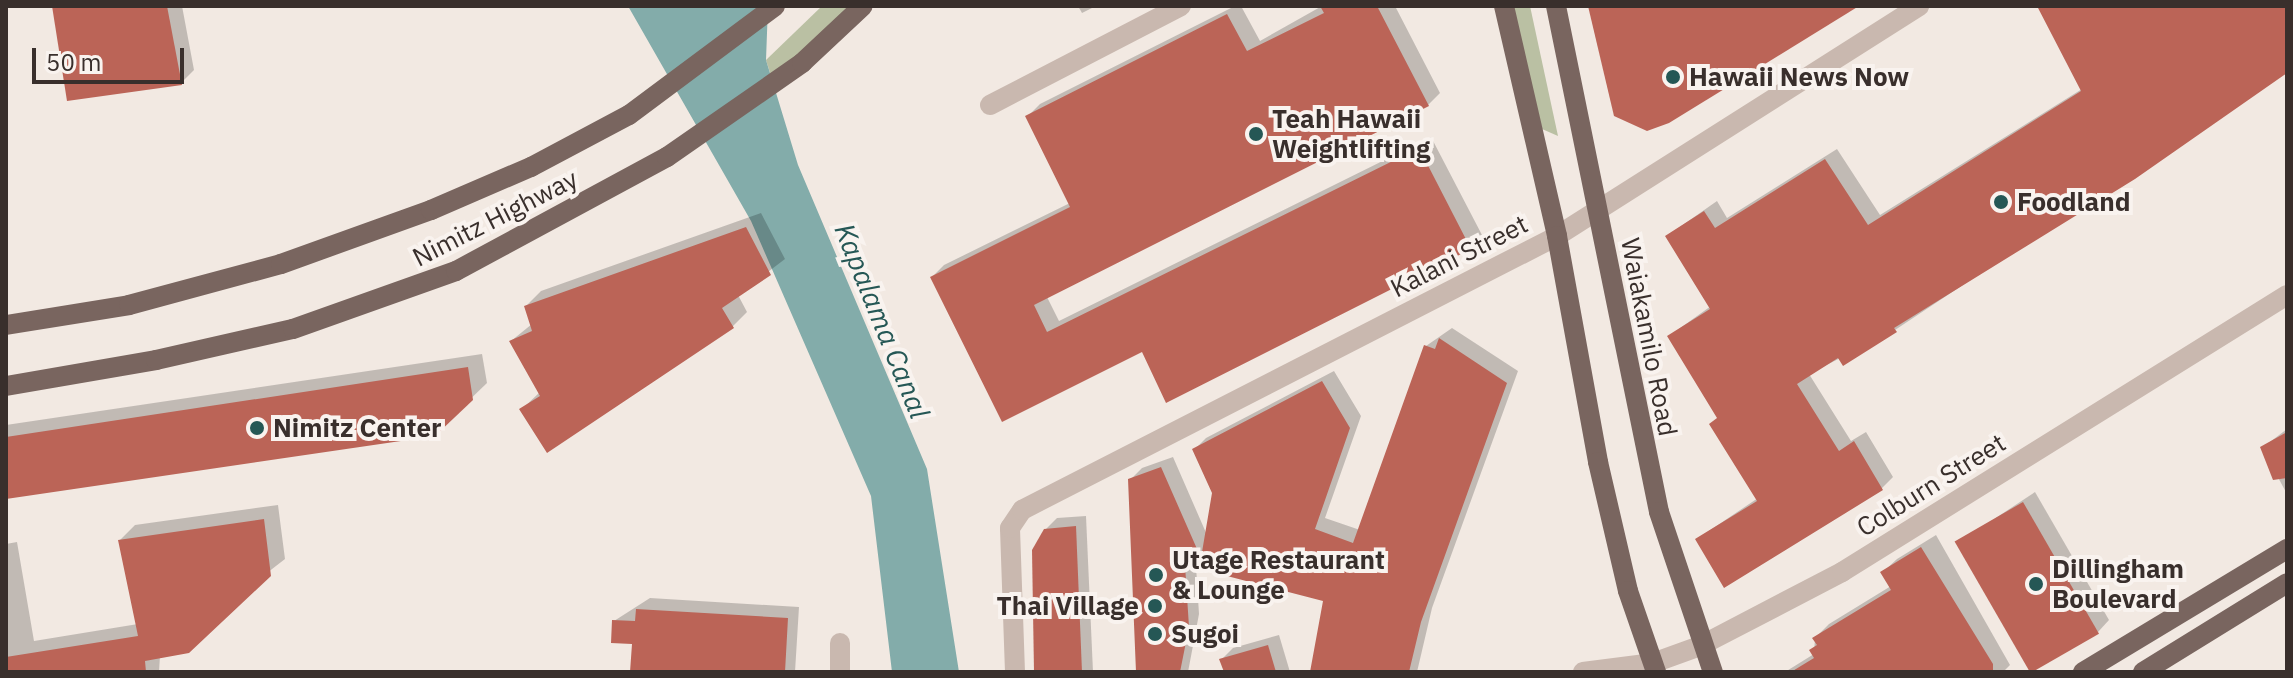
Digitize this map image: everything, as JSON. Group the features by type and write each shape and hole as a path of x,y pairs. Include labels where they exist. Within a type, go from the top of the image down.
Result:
{"main road":[{"name":"Nimitz Highway","path":"6,325 129,305 281,264 431,210 531,167 629,115 775,6"},
{"name":"Nimitz Highway","path":"6,386 156,360 293,329 420,286 667,157 802,63 863,6"},
{"path":"1504,6 1557,236 1598,462 1628,591 1655,668"},
{"name":"Waiakamilo Road","path":"1556,6 1659,512 1700,646 1713,672"},
{"path":"2083,672 2287,549"},
{"path":"2143,672 2287,583"}],"street":[{"path":"990,105 1181,6"},
{"name":"Kalani Street","path":"1015,672 1010,528 1022,510 1183,424 1557,236 1598,212 1708,136 1919,6"},
{"name":"Colburn Street","path":"1583,672 1655,668 1842,572 2287,295"},
{"path":"840,643 840,672"}],"green space":[{"path":"822,6 856,6 774,85 766,60"},
{"path":"1513,6 1530,6 1558,136 1542,129"}],"water":[{"path":"628,6 768,6 766,60 798,165 927,469 959,672 892,672 871,496 751,221"}],"building":[{"path":"52,6 167,6 182,85 67,101"},
{"path":"1320,6 1377,6 1429,106 1034,305 1047,332 1419,148 1471,249 1166,403 1142,352 1002,422 930,277 1070,207 1025,116 1227,14 1247,51 1324,13"},
{"name":"Hawaii News Now","path":"1588,6 1859,6 1669,123 1647,131 1614,116"},
{"path":"2037,6 2287,6 2287,73 2135,179 1894,328 1897,332 1843,366 1838,358 1797,384 1839,451 1854,441 1883,490 1724,588 1695,539 1757,501 1709,424 1717,418 1667,336 1710,309 1665,236 1704,211 1715,228 1825,159 1868,225 2081,91"},
{"path":"746,227 771,275 722,308 734,328 547,453 519,409 540,396 509,341 532,331 524,306"},
{"path":"1439,338 1507,383 1421,622 1409,672 1310,672 1323,601 1185,565 1189,627 1180,672 1136,672 1128,479 1161,467 1201,558 1212,493 1192,449 1322,381 1350,428 1315,529 1353,543 1424,345 1435,349"},
{"name":"Nimitz Center","path":"468,367 473,400 435,436 6,499 6,437"},
{"path":"2287,432 2287,478 2273,480 2260,447"},
{"name":"Dillingham Boulevard","path":"2023,502 2099,634 2030,672 1955,542"},
{"path":"264,519 271,576 189,653 145,661 146,672 6,672 6,657 138,636 118,540"},
{"path":"1076,526 1082,672 1034,672 1032,550 1044,529"},
{"path":"1921,547 1993,664 1993,672 1791,672 1814,658 1809,650 1817,645 1812,638 1891,590 1880,572"},
{"path":"636,609 788,618 785,672 630,672 632,644 611,643 612,620 635,621"},
{"path":"1268,645 1276,672 1224,672 1219,659"}],"place":[{"name":"Hawaii News Now","path":"1673,77"},
{"name":"Teah Hawaii Weightlifting","path":"1256,134"},
{"name":"Foodland","path":"2001,202"},
{"name":"Nimitz Center","path":"257,428"},
{"name":"Utage Restaurant & Lounge","path":"1156,575"},
{"name":"Dillingham Boulevard","path":"2036,584"},
{"name":"Thai Village","path":"1155,606"},
{"name":"Sugoi","path":"1155,634"}],"water label":[{"name":"Kapalama Canal","path":"882,321"}]}
